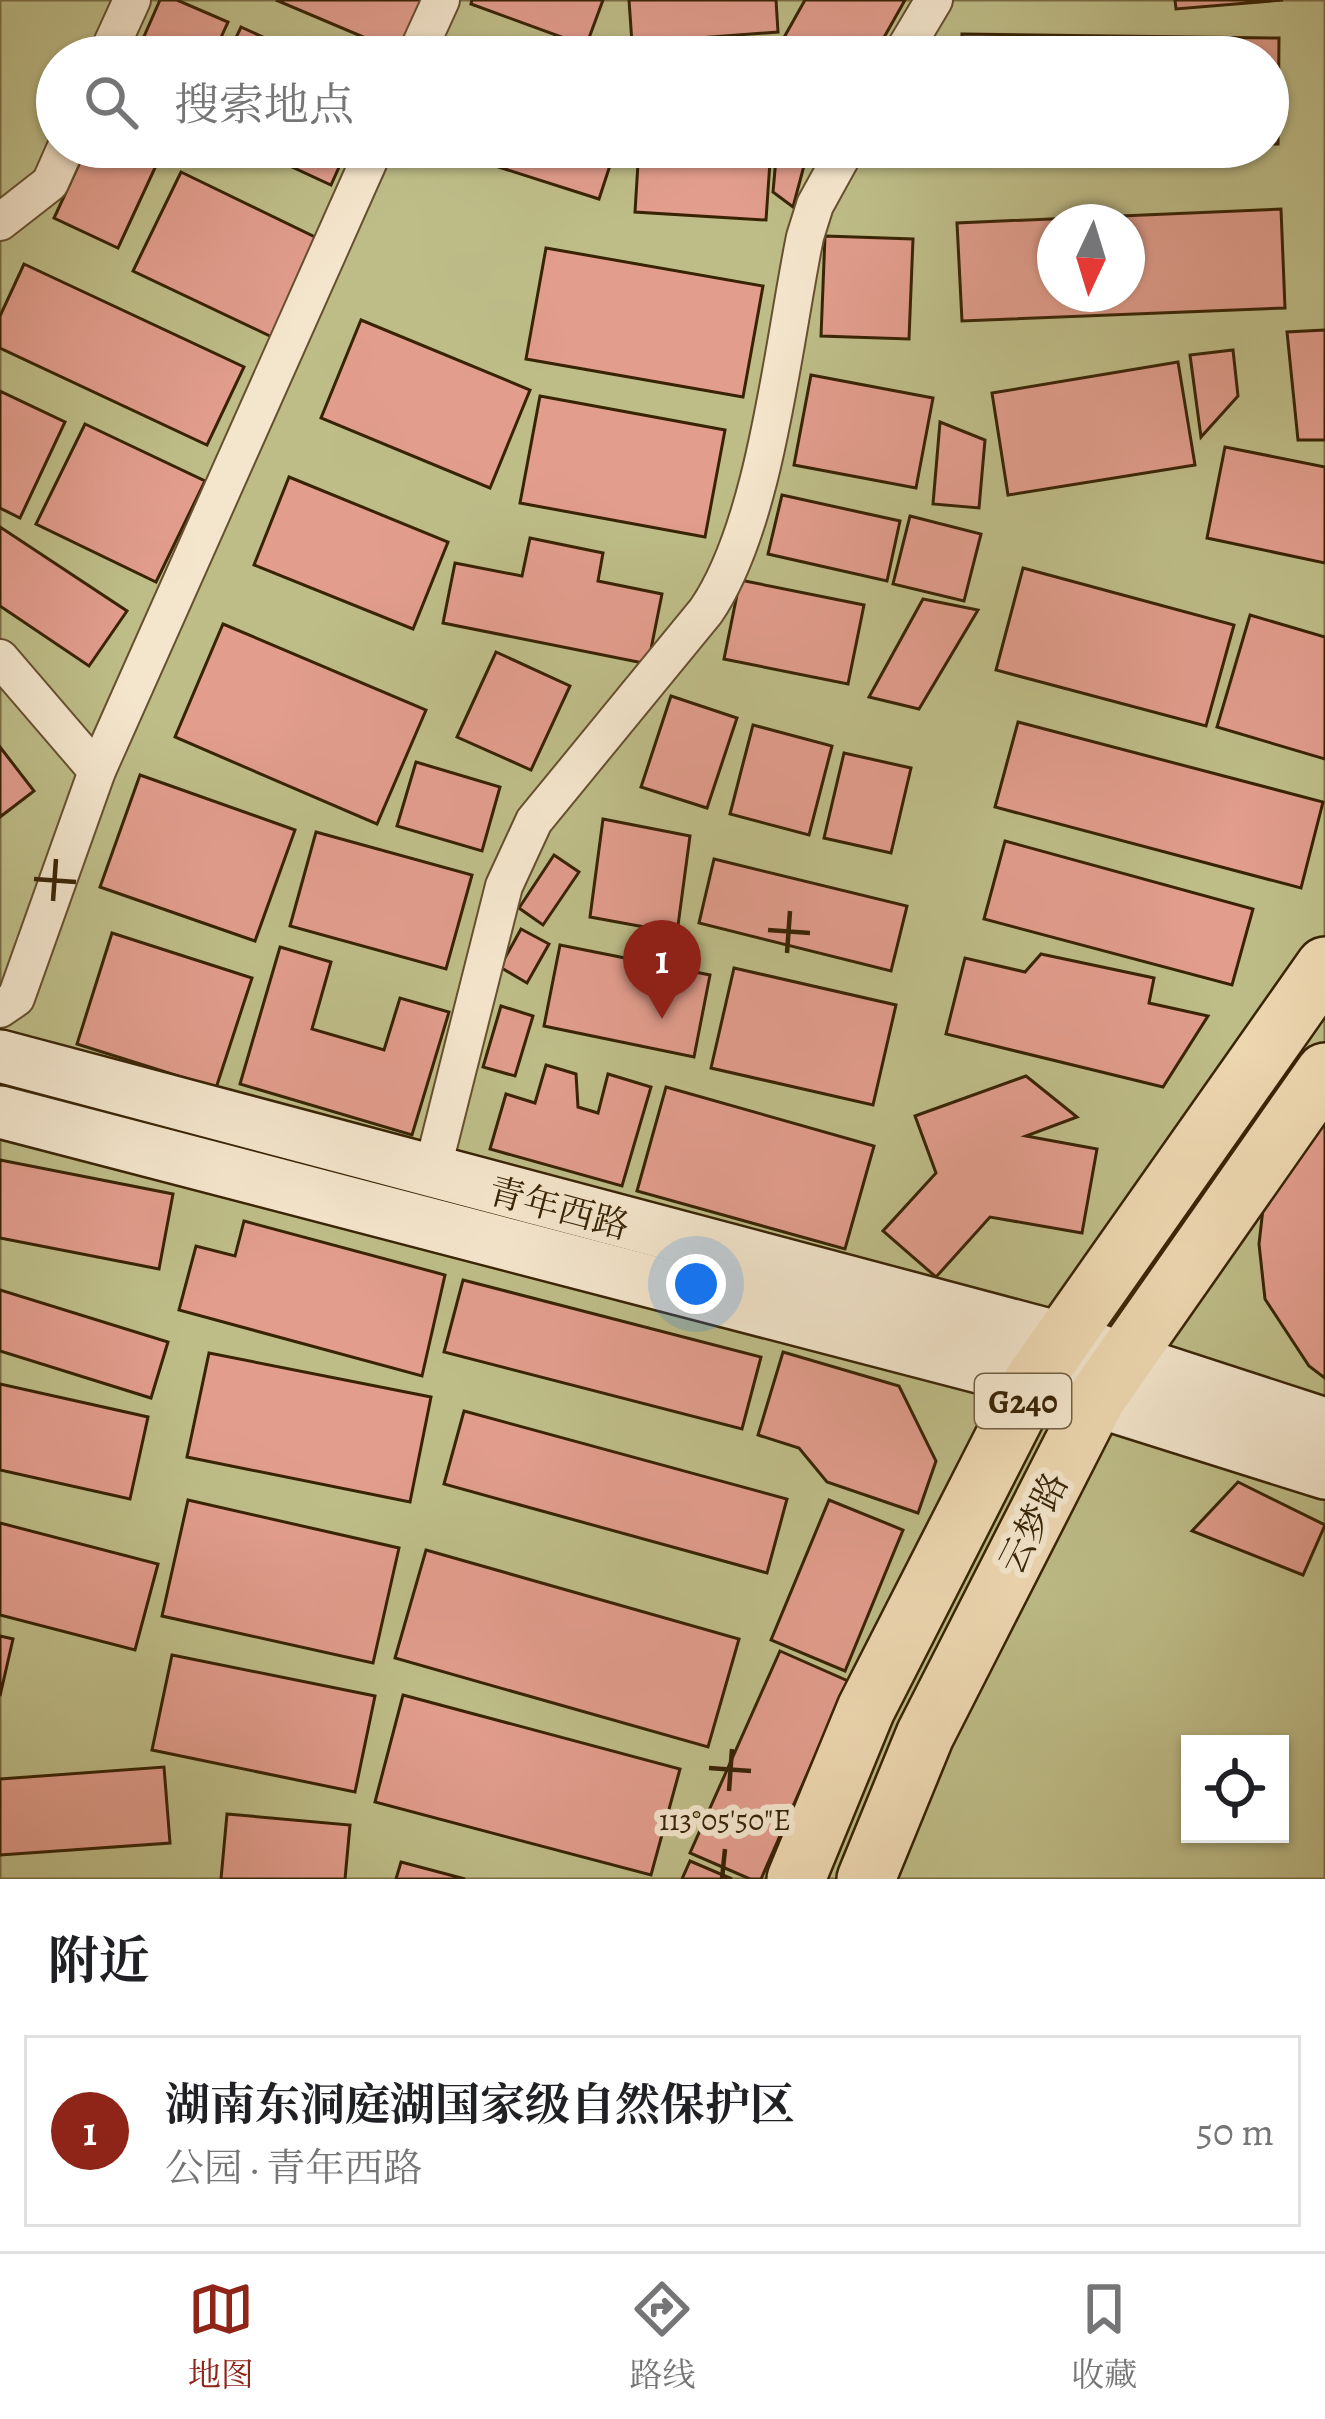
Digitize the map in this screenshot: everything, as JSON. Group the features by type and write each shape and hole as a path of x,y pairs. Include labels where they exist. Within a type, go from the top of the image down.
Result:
{"main road":[{"name":"G240","path":"796,1879 866,1708 1048,1360 1325,966"},
{"name":"青年西路","path":"0,1056 431,1175 1048,1360 1108,1380 1325,1474"},
{"name":"云梦路","path":"866,1879 926,1735 1108,1380 1325,1072"},
{"name":"青年西路","path":"0,1112 1048,1360"},
{"name":"青年西路","path":"1108,1380 1325,1424"}],"street":[{"path":"116,36 132,0"},
{"path":"425,36 441,0"},
{"path":"913,36 934,0"},
{"path":"0,222 50,184 57,168"},
{"path":"0,1010 16,998 98,771 366,168"},
{"path":"431,1175 504,886 534,821 706,611 724,585 746,532 805,237 815,205 835,168"},
{"path":"0,658 98,771"}],"shaded area":[{"path":"0,0 1325,0 1325,1879 0,1879"}],"building":[{"path":"160,0 177,0 228,22 222,36 144,36"},
{"path":"276,0 424,0 408,36 361,36"},
{"path":"472,0 603,0 590,36 559,36 471,4"},
{"path":"629,0 776,0 778,32 632,36"},
{"path":"805,0 905,0 885,36 785,36"},
{"path":"1175,0 1283,0 1176,9"},
{"path":"241,27 260,36 237,36"},
{"path":"962,34 1120,36 962,36"},
{"path":"77,168 155,168 118,248 54,218"},
{"path":"294,168 339,168 331,185"},
{"path":"502,168 609,168 599,199"},
{"path":"638,168 770,168 766,220 635,212"},
{"path":"775,168 803,168 793,207 773,192"},
{"path":"181,172 319,239 272,337 133,271"},
{"path":"1281,209 1285,308 962,321 957,223 1037,220 1037,312 1145,312 1145,215"},
{"path":"825,236 913,239 909,339 821,336"},
{"path":"546,248 763,286 743,397 526,359"},
{"path":"24,264 244,367 207,445 0,348 0,316"},
{"path":"361,320 530,390 490,488 321,418"},
{"path":"1325,330 1325,440 1298,440 1287,332"},
{"path":"1233,350 1238,396 1201,437 1190,355"},
{"path":"1178,362 1195,465 1008,495 992,393"},
{"path":"811,375 933,398 916,488 794,465"},
{"path":"0,391 65,422 20,518 0,508"},
{"path":"540,396 725,430 705,537 520,503"},
{"path":"940,422 985,440 979,508 933,504"},
{"path":"85,424 205,481 156,582 36,524"},
{"path":"1225,447 1325,467 1325,563 1207,538"},
{"path":"289,477 448,542 413,629 254,565"},
{"path":"782,495 900,521 887,581 768,554"},
{"path":"910,516 981,534 964,601 893,584"},
{"path":"0,527 127,611 89,666 0,606"},
{"path":"530,538 603,553 598,581 662,594 648,664 443,623 455,563 522,576"},
{"path":"1023,568 1234,625 1206,726 996,670"},
{"path":"740,580 864,605 848,684 724,659"},
{"path":"923,599 978,610 919,709 869,697"},
{"path":"1250,615 1325,637 1325,759 1217,727"},
{"path":"223,624 426,710 377,824 175,737"},
{"path":"496,652 570,686 531,770 457,737"},
{"path":"671,696 737,718 707,808 641,787"},
{"path":"1018,722 1323,802 1301,888 995,807"},
{"path":"753,725 832,746 809,835 730,814"},
{"path":"0,747 34,791 0,817"},
{"path":"844,753 911,768 891,853 824,838"},
{"path":"416,762 500,787 482,851 397,826"},
{"path":"140,775 295,830 255,941 100,887"},
{"path":"603,819 690,836 677,933 590,917"},
{"path":"316,832 472,875 446,969 290,926"},
{"path":"1005,841 1253,909 1232,985 984,919"},
{"path":"554,855 579,872 543,925 519,908"},
{"path":"714,859 907,906 891,971 699,923"},
{"path":"521,929 549,944 527,983 500,967"},
{"path":"112,933 252,978 216,1088 77,1044"},
{"path":"560,945 710,975 694,1057 544,1026"},
{"path":"280,947 331,962 312,1029 384,1050 400,998 449,1012 412,1135 240,1084"},
{"path":"1041,954 1154,978 1149,1003 1208,1016 1163,1087 946,1034 965,958 1025,972"},
{"path":"734,968 896,1005 873,1105 711,1068"},
{"path":"501,1006 533,1016 515,1076 483,1067"},
{"path":"546,1065 576,1074 578,1107 598,1113 608,1074 651,1087 622,1186 490,1149 506,1094 535,1103"},
{"path":"1026,1076 1077,1117 1026,1136 1097,1149 1082,1233 990,1217 936,1277 883,1231 936,1173 915,1116"},
{"path":"666,1087 874,1146 845,1249 637,1191"},
{"path":"1325,1102 1325,1378 1309,1366 1265,1299 1259,1244 1266,1182"},
{"path":"0,1160 173,1194 159,1269 0,1238"},
{"path":"244,1221 445,1275 422,1376 179,1310 196,1246 235,1256"},
{"path":"463,1280 761,1357 742,1429 444,1352"},
{"path":"0,1290 168,1342 151,1398 0,1351"},
{"path":"783,1352 899,1386 936,1461 918,1513 827,1482 799,1448 758,1435"},
{"path":"209,1353 431,1397 410,1502 187,1457"},
{"path":"0,1384 148,1417 130,1499 0,1470"},
{"path":"464,1411 787,1499 767,1573 444,1484"},
{"path":"1238,1482 1325,1525 1303,1575 1192,1531"},
{"path":"188,1500 399,1548 373,1663 162,1616"},
{"path":"829,1500 903,1530 845,1671 771,1640"},
{"path":"0,1523 158,1564 135,1650 0,1615"},
{"path":"426,1550 739,1639 708,1747 395,1658"},
{"path":"0,1636 13,1639 0,1696"},
{"path":"780,1651 848,1681 761,1879 750,1879 690,1853"},
{"path":"172,1655 375,1696 355,1792 152,1750"},
{"path":"403,1695 680,1769 651,1875 375,1802"},
{"path":"164,1767 170,1843 0,1855 0,1779"},
{"path":"227,1814 350,1825 345,1879 221,1879"},
{"path":"690,1861 732,1879 682,1879"},
{"path":"401,1862 465,1879 396,1879"}],"place":[{"name":"湖南东洞庭湖国家级自然保护区","path":"662,1019"}]}
